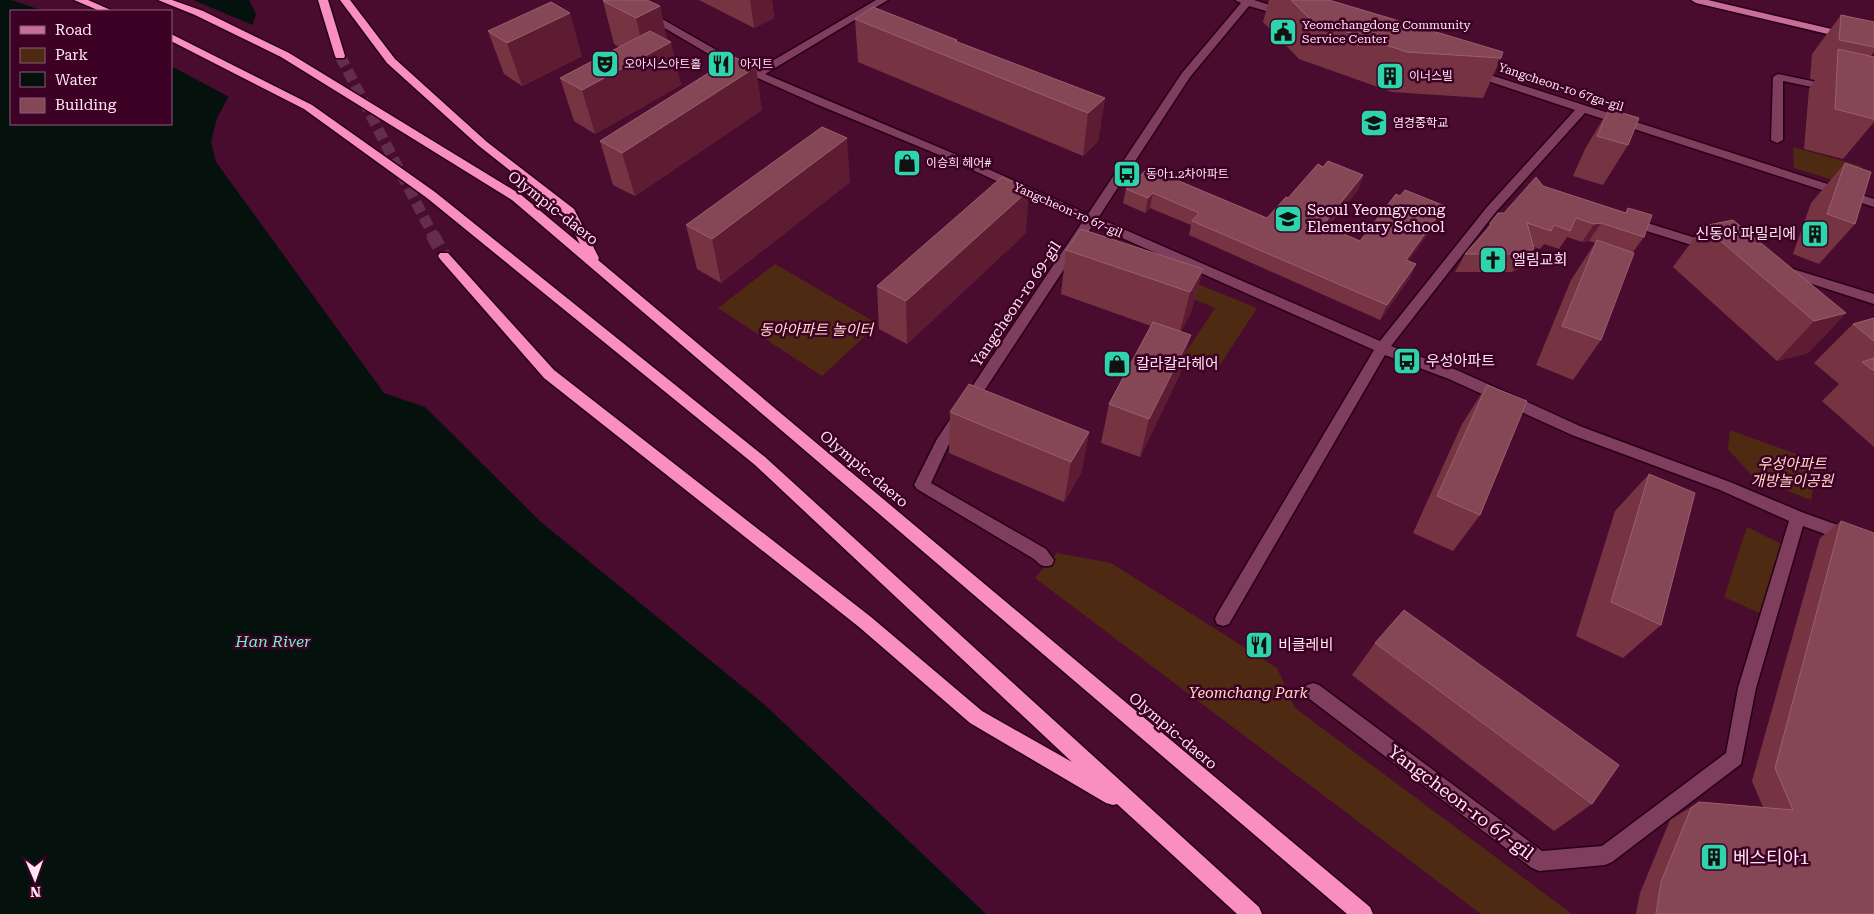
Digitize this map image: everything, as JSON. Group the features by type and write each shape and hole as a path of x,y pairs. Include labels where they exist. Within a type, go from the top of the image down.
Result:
{"highway":[{"path":"79,0 105,10"},
{"name":"Olympic-daero","path":"163,0 199,13 285,54 516,197 1363,914"},
{"path":"322,0 340,56"},
{"path":"345,0 391,61 483,144 570,212 596,264"},
{"path":"172,38 308,107 431,195 760,460 1252,914"},
{"path":"444,256 549,374 866,622 976,717 1136,809"}],"main road":[{"path":"1696,0 1874,42"}],"street":[{"name":"Yangcheon-ro 67-gil","path":"622,0 728,61 820,102 954,157 1091,220 1382,348 1454,376 1577,431 1725,486 1798,518 1874,544"},
{"path":"757,74 883,0"},
{"path":"1245,1 1295,16"},
{"name":"Yangcheon-ro 69-gil","path":"1046,560 1040,554 922,485 942,443 1186,75 1245,1"},
{"name":"Yangcheon-ro 67ga-gil","path":"1461,69 1874,203"},
{"path":"1777,140 1778,77 1845,92"},
{"path":"1223,619 1382,348 1491,210 1520,186 1582,109"},
{"path":"1619,218 1723,251"},
{"path":"1770,266 1874,299"},
{"name":"Yangcheon-ro 67-gil","path":"1314,691 1539,861 1605,855 1734,758 1746,688 1798,518"}],"green space":[{"path":"1793,147 1861,166 1860,188 1794,168"},
{"name":"동아아파트 놀이터","path":"775,264 878,324 822,376 718,308"},
{"path":"1190,281 1257,308 1218,368 1184,355 1215,308 1181,294"},
{"name":"우성아파트 개방놀이공원","path":"1730,430 1818,462 1811,500 1753,477 1728,449"},
{"path":"1747,527 1787,547 1766,616 1724,597"},
{"name":"Yeomchang Park","path":"1057,553 1111,563 1277,668 1295,708 1572,914 1481,914 1035,578"}],"water":[{"name":"Han River","path":"0,0 249,0 256,14 231,92 217,118 211,142 216,162 384,393 425,407 541,522 766,706 986,914 0,914"}],"pier":[{"path":"11,0 193,0 255,26 231,98 172,67 172,10 41,10"}],"building":[{"path":"647,0 660,6 636,18 603,1"},
{"path":"1291,0 1329,0 1503,52 1501,58 1407,52 1311,20"},
{"path":"551,2 570,13 507,43 488,31"},
{"path":"873,7 957,40 955,41 1105,98 1088,113 855,19"},
{"path":"1841,15 1874,22 1874,47 1839,40"},
{"path":"650,31 671,42 582,90 560,78"},
{"path":"1838,49 1874,57 1874,119 1835,109"},
{"path":"734,57 756,67 622,153 600,141"},
{"path":"1609,109 1639,118 1628,145 1597,136"},
{"path":"822,127 847,138 712,239 686,225"},
{"path":"1328,161 1363,175 1323,225 1360,241 1396,194 1400,196 1405,190 1445,206 1406,260 1416,264 1387,305 1192,221 1199,213 1153,193 1148,198 1126,189 1148,168 1267,218 1286,197 1288,198 1318,164 1323,167"},
{"path":"1845,163 1871,172 1855,224 1827,214"},
{"path":"1002,177 1029,190 906,301 877,286"},
{"path":"1536,177 1543,186 1626,213 1628,208 1652,215 1644,237 1601,223 1594,224 1576,218 1570,231 1554,225 1551,231 1527,223 1534,249 1522,254 1465,254 1491,225 1490,223 1498,213 1504,213"},
{"path":"1733,220 1846,313 1814,321 1703,226"},
{"path":"1081,229 1203,269 1190,292 1066,250"},
{"path":"1597,240 1634,253 1601,340 1562,326"},
{"path":"1874,318 1874,341 1853,324"},
{"path":"1153,322 1191,335 1149,419 1109,404"},
{"path":"1874,358 1874,371 1862,362"},
{"path":"969,384 1089,432 1071,462 950,412"},
{"path":"1487,385 1527,401 1480,515 1437,496"},
{"path":"1649,474 1695,493 1661,625 1611,602"},
{"path":"1841,521 1874,533 1874,914 1656,914 1661,882 1691,808 1699,802 1793,810 1775,768"},
{"path":"1404,610 1619,765 1592,804 1375,643"}],"tunnel":[{"path":"340,56 433,235"},
{"path":"432,234 444,256"}],"place":[{"name":"Yeomchangdong Community Service Center","path":"1283,32"},
{"name":"오아시스아트홀","path":"605,64"},
{"name":"아지트","path":"721,64"},
{"name":"이너스빌","path":"1390,76"},
{"name":"염경중학교","path":"1374,123"},
{"name":"이승희 헤어#","path":"907,163"},
{"name":"동아1.2차아파트","path":"1127,174"},
{"name":"Seoul Yeomgyeong Elementary School","path":"1288,219"},
{"name":"신동아 파밀리에","path":"1815,234"},
{"name":"엘림교회","path":"1493,260"},
{"name":"우성아파트","path":"1407,361"},
{"name":"칼라칼라헤어","path":"1117,364"},
{"name":"비클레비","path":"1259,645"},
{"name":"베스티아1","path":"1714,857"}]}
